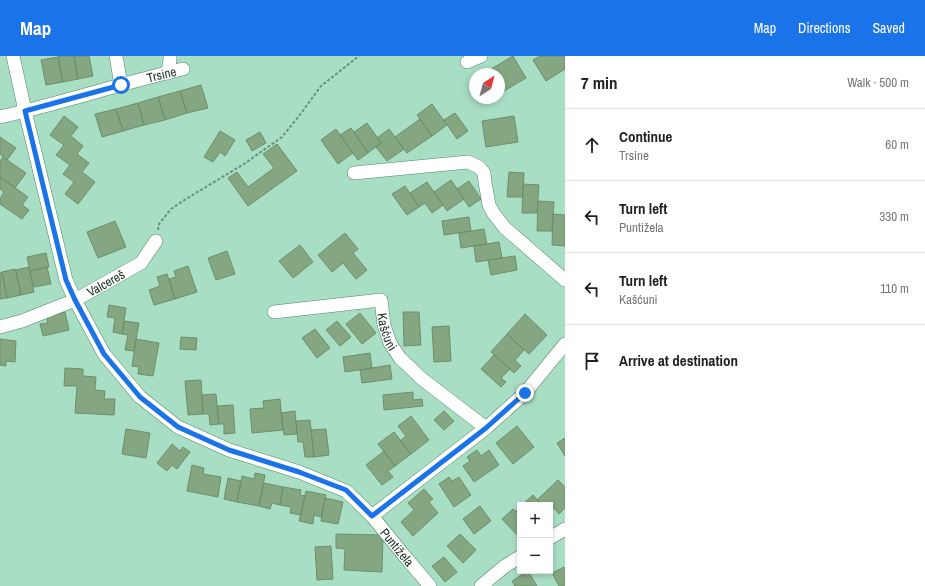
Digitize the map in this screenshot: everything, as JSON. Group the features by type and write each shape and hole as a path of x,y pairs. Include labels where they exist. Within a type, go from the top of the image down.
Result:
{"street":[{"name":"Puntižela","path":"13,56 66,280 104,354 140,397 178,427 229,450 299,472 346,490 372,516 430,586"},
{"path":"116,56 121,85"},
{"path":"168,73 170,56"},
{"path":"467,62 481,56"},
{"name":"Trsine","path":"0,117 183,69"},
{"path":"354,173 468,162 479,167 484,173 489,204 494,214 505,228 565,280"},
{"name":"Valcereš","path":"0,327 22,321 75,300 140,263 156,241"},
{"name":"Kašćuni","path":"274,312 381,300 384,325 390,343 400,358 422,379 486,428"},
{"path":"372,516 486,428 525,393 565,344"},
{"path":"553,536 565,529"},
{"path":"481,586 517,559"}],"path":[{"path":"156,241 159,224 171,209 244,164 282,137 321,86 359,56"}],"building":[{"path":"74,56 78,79 63,82 58,57"},
{"path":"74,56 89,56 93,76 78,79"},
{"path":"513,56 526,78 505,90 505,68 493,68"},
{"path":"540,56 565,56 565,69 546,81 533,60"},
{"path":"58,57 63,82 46,85 41,60"},
{"path":"201,85 208,108 187,113 180,91"},
{"path":"180,91 187,113 165,120 158,97"},
{"path":"158,97 165,120 144,125 138,103"},
{"path":"138,103 144,125 123,131 116,109"},
{"path":"432,104 447,125 432,136 417,115"},
{"path":"116,109 123,131 102,137 95,114"},
{"path":"455,113 468,131 457,139 444,120"},
{"path":"64,116 78,127 71,136 83,146 77,154 89,163 82,172 95,182 78,204 65,194 74,182 63,174 70,165 56,155 64,145 50,135"},
{"path":"514,116 518,142 486,147 482,121"},
{"path":"420,119 432,136 407,153 395,137"},
{"path":"367,123 381,143 368,153 354,132"},
{"path":"351,128 368,153 358,160 340,135"},
{"path":"336,129 353,153 338,164 321,140"},
{"path":"389,129 404,149 387,161 376,147 381,143 377,138"},
{"path":"220,131 235,140 225,156 220,152 213,162 204,157"},
{"path":"260,132 266,143 252,151 246,140"},
{"path":"0,137 16,148 7,160 0,154"},
{"path":"277,144 297,171 248,206 228,178 237,172 248,187 274,168 263,154"},
{"path":"3,157 26,173 15,188 0,177 0,161"},
{"path":"509,172 524,173 523,197 507,197"},
{"path":"0,177 28,197 22,205 29,210 22,219 0,204 0,199 4,192 0,189"},
{"path":"451,180 464,199 447,211 434,192"},
{"path":"469,181 481,199 469,207 457,189"},
{"path":"427,182 443,205 432,213 425,203 419,207 410,193"},
{"path":"523,184 539,185 537,213 522,213"},
{"path":"405,186 419,207 407,215 392,194"},
{"path":"538,201 554,202 552,231 537,231"},
{"path":"553,214 565,215 565,246 552,245"},
{"path":"469,217 471,231 444,235 442,221"},
{"path":"115,221 126,247 98,258 87,232"},
{"path":"484,229 487,244 461,248 459,233"},
{"path":"345,233 358,249 353,253 367,270 356,279 343,263 332,272 318,255"},
{"path":"499,242 502,258 476,262 474,246"},
{"path":"300,245 313,262 293,278 279,261"},
{"path":"227,251 235,274 216,280 208,258"},
{"path":"46,253 49,267 30,271 27,257"},
{"path":"515,256 517,270 491,275 488,260"},
{"path":"188,266 197,292 175,299 169,279 176,277 174,271"},
{"path":"29,267 34,292 21,295 16,270"},
{"path":"47,267 51,284 34,287 30,271"},
{"path":"15,269 21,295 7,298 2,272"},
{"path":"2,272 7,298 0,299 0,273"},
{"path":"167,274 175,299 154,305 149,290 160,286 157,277"},
{"path":"109,305 126,308 122,334 113,332 115,318 107,317"},
{"path":"65,312 69,330 43,336 40,324 48,323 46,316"},
{"path":"403,312 419,312 421,345 404,346"},
{"path":"360,313 376,333 362,344 346,324"},
{"path":"525,314 547,335 529,354 507,334"},
{"path":"124,321 139,323 134,351 125,350 128,335 122,334"},
{"path":"337,321 351,337 340,346 326,330"},
{"path":"449,326 451,361 434,362 432,327"},
{"path":"315,329 330,348 317,358 302,338"},
{"path":"507,334 524,350 515,360 521,366 514,373 491,352"},
{"path":"181,337 197,338 196,350 180,349"},
{"path":"0,339 16,341 15,362 6,361 6,366 0,365"},
{"path":"136,339 159,343 153,376 138,374 139,367 132,366"},
{"path":"370,353 372,368 345,372 343,357"},
{"path":"494,355 510,369 501,378 506,382 501,387 481,369"},
{"path":"390,365 392,379 362,383 360,370"},
{"path":"65,368 83,369 83,376 96,377 95,390 105,391 104,399 115,399 114,415 75,413 77,386 64,386"},
{"path":"201,380 203,414 188,415 185,381"},
{"path":"413,392 413,400 422,399 423,406 384,410 383,395"},
{"path":"216,394 219,424 210,425 209,414 203,414 202,395"},
{"path":"280,399 283,430 252,433 250,409 264,408 263,401"},
{"path":"233,405 235,433 224,434 224,424 219,424 217,406"},
{"path":"295,411 297,434 284,435 281,413"},
{"path":"444,411 454,421 444,430 434,420"},
{"path":"411,416 429,440 411,454 400,441 406,436 398,426"},
{"path":"310,420 314,457 305,457 303,442 298,442 296,421"},
{"path":"517,426 534,447 513,464 496,443"},
{"path":"126,429 150,433 146,458 122,454"},
{"path":"326,429 329,455 314,457 311,430"},
{"path":"394,432 411,454 395,466 378,444"},
{"path":"565,438 565,456 557,443"},
{"path":"172,444 180,451 183,447 190,452 177,469 172,465 167,471 157,463"},
{"path":"477,450 481,456 489,450 499,465 474,482 463,466 470,461 467,457"},
{"path":"384,451 395,466 388,471 393,477 382,485 366,465"},
{"path":"192,465 204,468 203,474 221,477 218,497 187,491"},
{"path":"255,473 265,475 259,506 237,502 242,476 254,479"},
{"path":"449,477 452,481 459,477 471,495 454,507 439,484"},
{"path":"228,478 241,481 237,502 224,499"},
{"path":"558,480 565,487 565,508 559,514 554,508 553,509 553,502 539,502 537,500"},
{"path":"264,483 283,487 280,505 272,503 270,509 259,506"},
{"path":"283,487 301,490 300,495 305,496 301,515 290,513 291,507 280,505"},
{"path":"424,489 433,499 429,502 438,513 413,536 401,522 414,510 408,503"},
{"path":"306,491 326,495 321,517 314,515 313,524 299,521"},
{"path":"533,495 539,502 525,502"},
{"path":"325,498 343,502 338,524 321,521"},
{"path":"480,506 491,521 474,534 463,519"},
{"path":"513,509 517,513 517,535 502,519"},
{"path":"336,534 383,535 382,572 344,570 345,549 336,548"},
{"path":"460,534 476,550 463,563 447,546"},
{"path":"331,546 333,579 317,580 315,547"},
{"path":"444,557 457,572 445,582 432,566"},
{"path":"564,567 565,586 559,586 553,572"},
{"path":"523,574 530,574 537,586 515,586 512,581"}],"route":[{"path":"121,85 25,111 66,280 75,300 104,354 140,397 178,427 229,450 299,472 346,490 372,516 486,428 525,393"}]}
